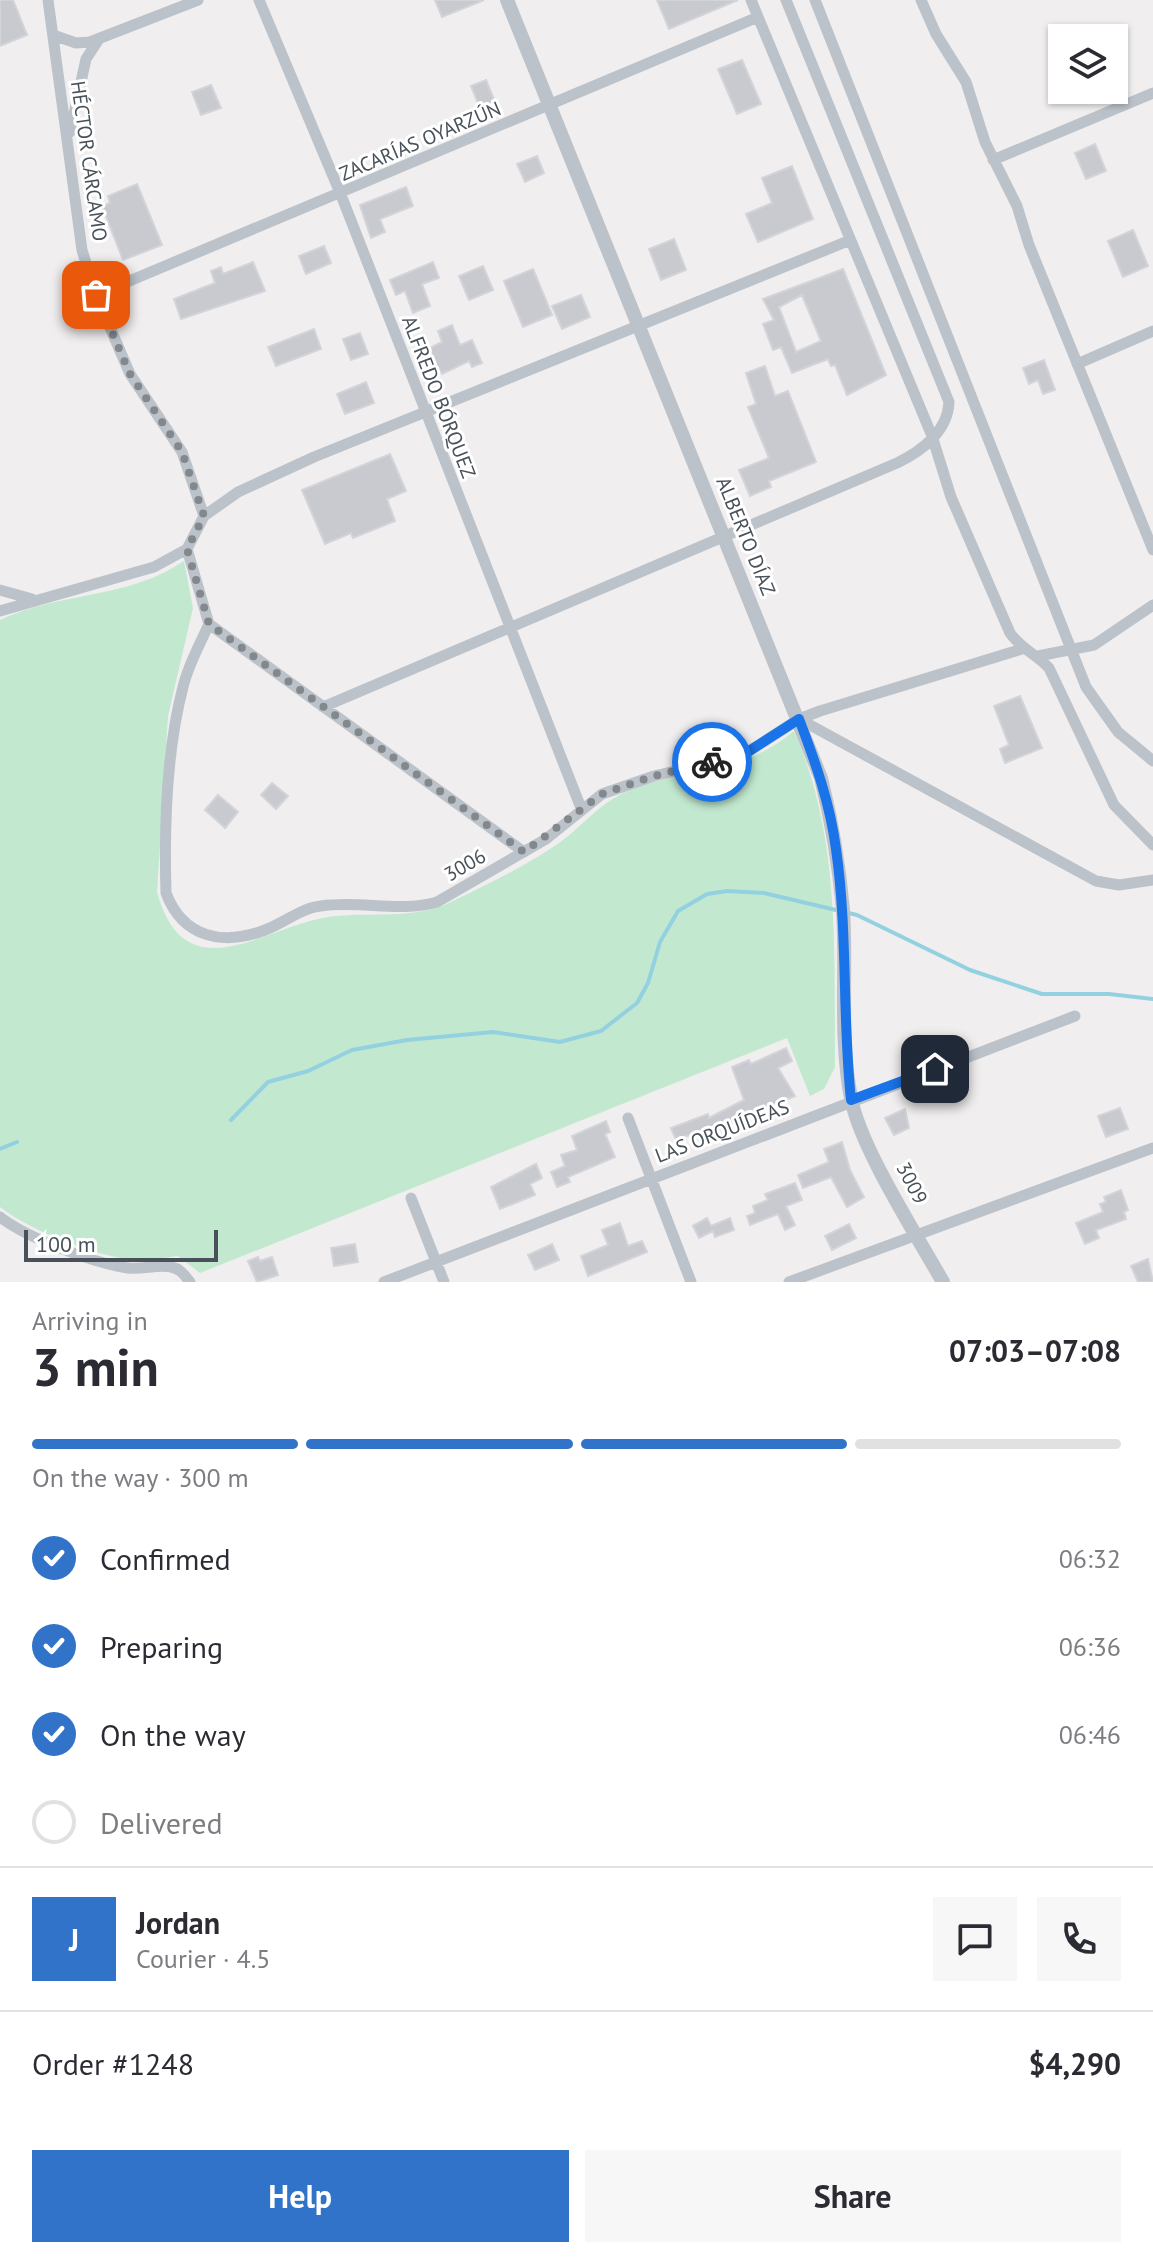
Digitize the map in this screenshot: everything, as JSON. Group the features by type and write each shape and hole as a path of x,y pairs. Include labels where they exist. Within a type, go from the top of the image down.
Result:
{"street":[{"name":"HÉCTOR CÁRCAMO","path":"48,0 82,250 96,295 130,374 182,452 204,516"},
{"path":"53,35 76,43 99,39 198,0"},
{"name":"ALFREDO BÓRQUEZ","path":"259,0 341,195 581,808"},
{"name":"ALBERTO DÍAZ","path":"507,0 821,778 836,847 843,911 851,1100"},
{"path":"751,0 848,241 932,436 951,497 1010,633 1022,649 1038,656 1049,668 1114,805 1153,845"},
{"path":"323,707 915,455 945,427 949,402 786,0"},
{"path":"815,0 1086,687 1104,716 1153,761"},
{"path":"921,0 936,34 966,82 993,160 1017,206 1029,245 1153,550"},
{"name":"ZACARÍAS OYARZÚN","path":"96,295 341,195 758,17"},
{"path":"68,141 86,59 99,39"},
{"path":"993,160 1153,93"},
{"path":"0,611 32,600 133,576 187,549 204,516 238,492 425,412 848,241"},
{"path":"1077,364 1153,331"},
{"path":"187,549 209,624 524,852"},
{"path":"0,590 32,600"},
{"path":"1038,656 1072,651 1108,639 1153,605"},
{"name":"3006","path":"209,624 184,683 176,717 165,874 169,902 183,923 211,937 234,939 266,930 321,906 420,907 437,902 524,852 581,808 622,786 743,755 799,719 1022,649"},
{"path":"799,719 1096,881 1119,885 1153,880"},
{"name":"LAS ORQUÍDEAS","path":"384,1282 1075,1016"},
{"name":"3009","path":"851,1100 865,1136 915,1235 943,1282"},
{"path":"628,1118 691,1282"},
{"path":"789,1282 1153,1148"},
{"path":"411,1198 444,1282"},
{"path":"0,1217 32,1237 54,1245 125,1268 169,1266 181,1270 190,1282"}],"green space":[{"path":"184,561 193,608 168,716 157,892 170,923 187,941 207,948 229,946 328,917 407,913 438,907 534,859 626,792 670,778 733,764 773,746 794,731 820,812 832,896 835,1067 824,1089 810,1096 787,1038 200,1273 178,1256 141,1261 87,1249 30,1226 0,1207 0,620 45,604 140,582"}],"building":[{"path":"0,0 13,0 27,35 0,46"},
{"path":"435,0 484,0 442,17"},
{"path":"657,0 738,0 669,29"},
{"path":"742,60 761,104 737,114 718,69"},
{"path":"486,80 495,102 480,108 471,86"},
{"path":"211,85 221,108 201,115 192,92"},
{"path":"1095,144 1106,171 1086,179 1075,153"},
{"path":"537,156 544,173 525,182 517,164"},
{"path":"792,166 813,219 758,242 746,214 772,203 762,178"},
{"path":"137,184 162,245 123,260 102,206 110,203 108,196"},
{"path":"406,187 413,206 380,219 385,232 371,238 360,205"},
{"path":"1133,230 1148,266 1123,277 1108,241"},
{"path":"674,239 686,270 661,280 649,249"},
{"path":"324,246 331,263 306,274 299,256"},
{"path":"253,262 265,291 181,319 174,299 215,283 211,271 221,267 223,274"},
{"path":"433,262 439,278 422,284 430,306 413,313 405,291 396,295 390,280"},
{"path":"483,266 493,290 469,300 459,276"},
{"path":"533,269 552,315 523,327 504,281"},
{"path":"843,269 886,375 847,395 835,365 831,366 828,359 792,373 781,347 773,350 763,324 774,320 763,299","holes":["802,295 821,341 796,352 779,307"]},
{"path":"581,295 590,317 562,329 552,306"},
{"path":"452,325 460,345 472,340 482,363 472,367 469,361 442,374 438,367 433,370 424,351 442,342 438,331"},
{"path":"314,329 321,349 276,366 268,347"},
{"path":"360,333 368,354 351,360 343,339"},
{"path":"1044,360 1055,390 1043,394 1038,380 1029,384 1023,368"},
{"path":"765,366 775,396 788,391 816,462 769,481 771,487 750,496 739,470 769,458 748,407 756,404 746,373"},
{"path":"366,382 374,403 345,414 337,394"},
{"path":"390,454 406,491 387,499 395,521 353,538 351,533 325,544 302,490"},
{"path":"1020,696 1042,748 1005,763 1000,749 1009,745 994,706"},
{"path":"272,783 288,796 276,809 261,795"},
{"path":"218,795 238,812 225,828 205,810"},
{"path":"786,1048 792,1061 778,1068 795,1096 700,1137 698,1132 676,1140 671,1128 708,1114 709,1118 744,1100 732,1067 749,1060 751,1064"},
{"path":"1120,1108 1128,1129 1106,1137 1098,1116"},
{"path":"905,1109 909,1128 894,1135 885,1118"},
{"path":"606,1121 610,1132 605,1134 615,1157 568,1177 570,1182 557,1187 551,1172 565,1166 561,1155 577,1150 572,1136"},
{"path":"842,1142 850,1170 864,1197 847,1207 831,1177 803,1188 798,1175 829,1162 824,1149"},
{"path":"536,1164 542,1178 530,1184 535,1195 500,1209 491,1187"},
{"path":"795,1183 802,1200 786,1206 795,1225 785,1230 778,1214 750,1225 747,1216 755,1213 753,1206 768,1200 765,1194"},
{"path":"1121,1190 1128,1210 1124,1212 1126,1219 1096,1230 1099,1238 1085,1244 1076,1223 1103,1212 1100,1204 1106,1202 1104,1197"},
{"path":"707,1218 711,1226 730,1218 734,1230 715,1237 713,1231 699,1238 693,1226"},
{"path":"620,1223 628,1246 642,1241 647,1252 588,1276 581,1256 608,1245 602,1230"},
{"path":"849,1224 856,1238 832,1250 825,1236"},
{"path":"355,1244 358,1262 334,1266 331,1248"},
{"path":"552,1244 559,1260 535,1270 528,1255"},
{"path":"258,1257 260,1261 272,1257 278,1275 257,1282 248,1261"},
{"path":"1148,1259 1153,1282 1138,1282 1131,1266"}],"waterway":[{"path":"231,1120 268,1082 308,1071 352,1050 407,1040 493,1032 560,1042 601,1031 637,1003 648,983 660,942 678,911 707,894 727,891 764,893 857,915 970,970 1042,994 1109,994 1153,999"},
{"path":"0,1149 17,1142"}],"way so far":[{"path":"96,295 130,374 182,452 192,477 204,516 187,549 209,624 524,852 546,839 602,794 654,776 712,762"}],"route":[{"path":"712,762 743,755 799,719 821,778 836,847 843,911 845,1026 851,1100 935,1069"}]}
